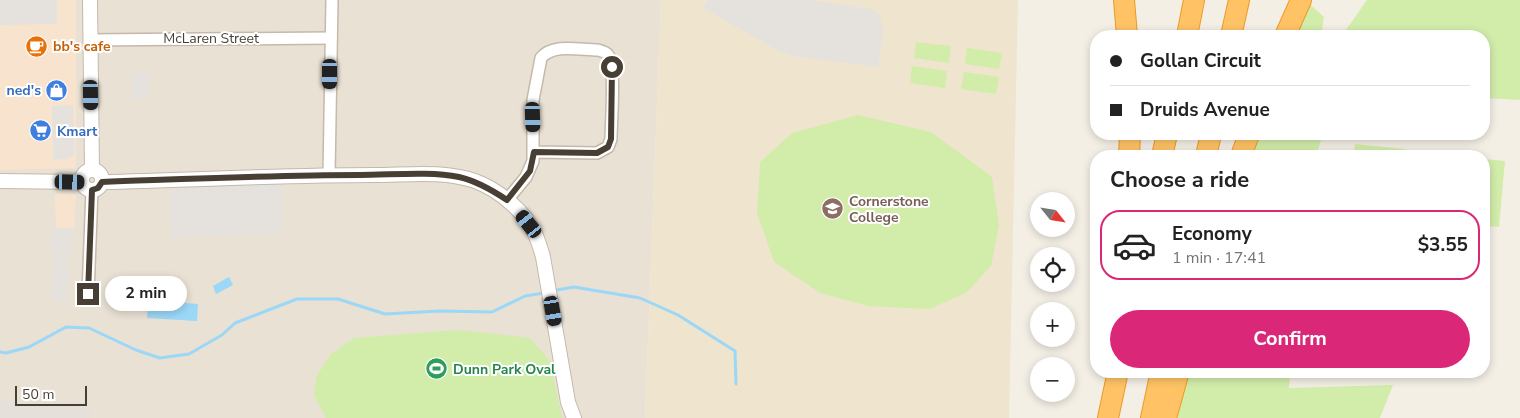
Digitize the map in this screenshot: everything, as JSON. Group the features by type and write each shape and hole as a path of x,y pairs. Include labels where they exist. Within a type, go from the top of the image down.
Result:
{"highway":[{"path":"1124,0 1126,30"},
{"path":"1188,30 1194,0"},
{"path":"1232,30 1239,0"},
{"path":"1288,30 1301,0"},
{"path":"1108,418 1116,378"},
{"path":"1151,418 1160,378"},
{"path":"1166,418 1177,378"}],"street":[{"path":"88,294 92,185 101,175 92,170 90,0"},
{"path":"329,175 332,0"},
{"name":"McLaren Street","path":"90,40 331,38"},
{"path":"507,200 530,171 534,152 533,100 541,58 556,49 598,50 604,52 608,55 612,67 611,139 608,147 597,153 534,152"},
{"path":"0,181 92,185 329,175 437,174 459,177 483,185 507,200 518,210 536,235 543,258 568,402 574,418"}],"shaded area":[{"path":"0,0 661,0 645,418 0,418"},
{"path":"0,0 76,0 76,168 0,170"},
{"path":"0,0 57,0 57,24 0,25"},
{"name":"Cornerstone College","path":"661,0 1018,0 1009,418 645,418"},
{"path":"708,0 811,0 872,9 880,16 883,31 878,67 792,56 777,50 703,8"},
{"path":"132,73 149,73 149,100 132,99"},
{"path":"73,105 75,153 68,159 53,160 52,106"},
{"path":"282,184 283,234 171,237 170,187"},
{"path":"55,194 76,194 74,230 56,229"},
{"path":"51,228 72,228 71,253 51,252"},
{"path":"53,254 68,254 66,270 70,271 66,300 52,300"},
{"path":"0,401 90,403 89,418 0,418"}],"green space":[{"path":"1305,0 1324,17 1322,30 1288,30"},
{"path":"1367,0 1520,0 1520,100 1490,98 1490,30 1346,30"},
{"path":"916,42 951,46 949,63 914,58"},
{"path":"967,48 1002,53 999,69 965,64"},
{"path":"912,66 947,71 945,88 910,83"},
{"path":"964,72 999,77 996,94 961,89"},
{"path":"858,115 931,132 992,177 999,225 991,266 966,293 929,309 868,306 820,293 774,262 757,213 760,162 792,133"},
{"path":"1247,140 1321,140 1318,150 1243,150"},
{"path":"1355,144 1405,149 1405,150 1354,150"},
{"path":"1490,160 1505,161 1499,227 1490,226"},
{"name":"Dunn Park Oval","path":"458,330 530,338 550,361 562,418 326,418 314,395 316,377 331,354 354,338"},
{"path":"1177,378 1290,378 1289,388 1393,385 1380,418 1166,418"}],"water":[{"path":"229,277 233,285 216,294 213,286"},
{"path":"148,300 198,304 197,321 147,318"}],"waterway":[{"path":"557,290 574,287 640,298 678,315 735,351 736,384"},
{"path":"0,352 6,353 29,347 66,327 89,328 136,350 160,358 189,354 222,335 235,323 297,299 338,299 385,314 439,311 492,312 525,296 544,293"}],"place":[{"name":"bb's cafe","path":"37,46"},
{"name":"ned's","path":"57,90"},
{"name":"Kmart","path":"41,131"},
{"name":"Cornerstone College","path":"833,209"},
{"name":"Dunn Park Oval","path":"437,369"}],"route":[{"path":"88,294 92,190 98,188 102,182 329,175 437,174 476,182 507,200 530,171 534,152 597,153 608,147 611,139 612,67"}]}
